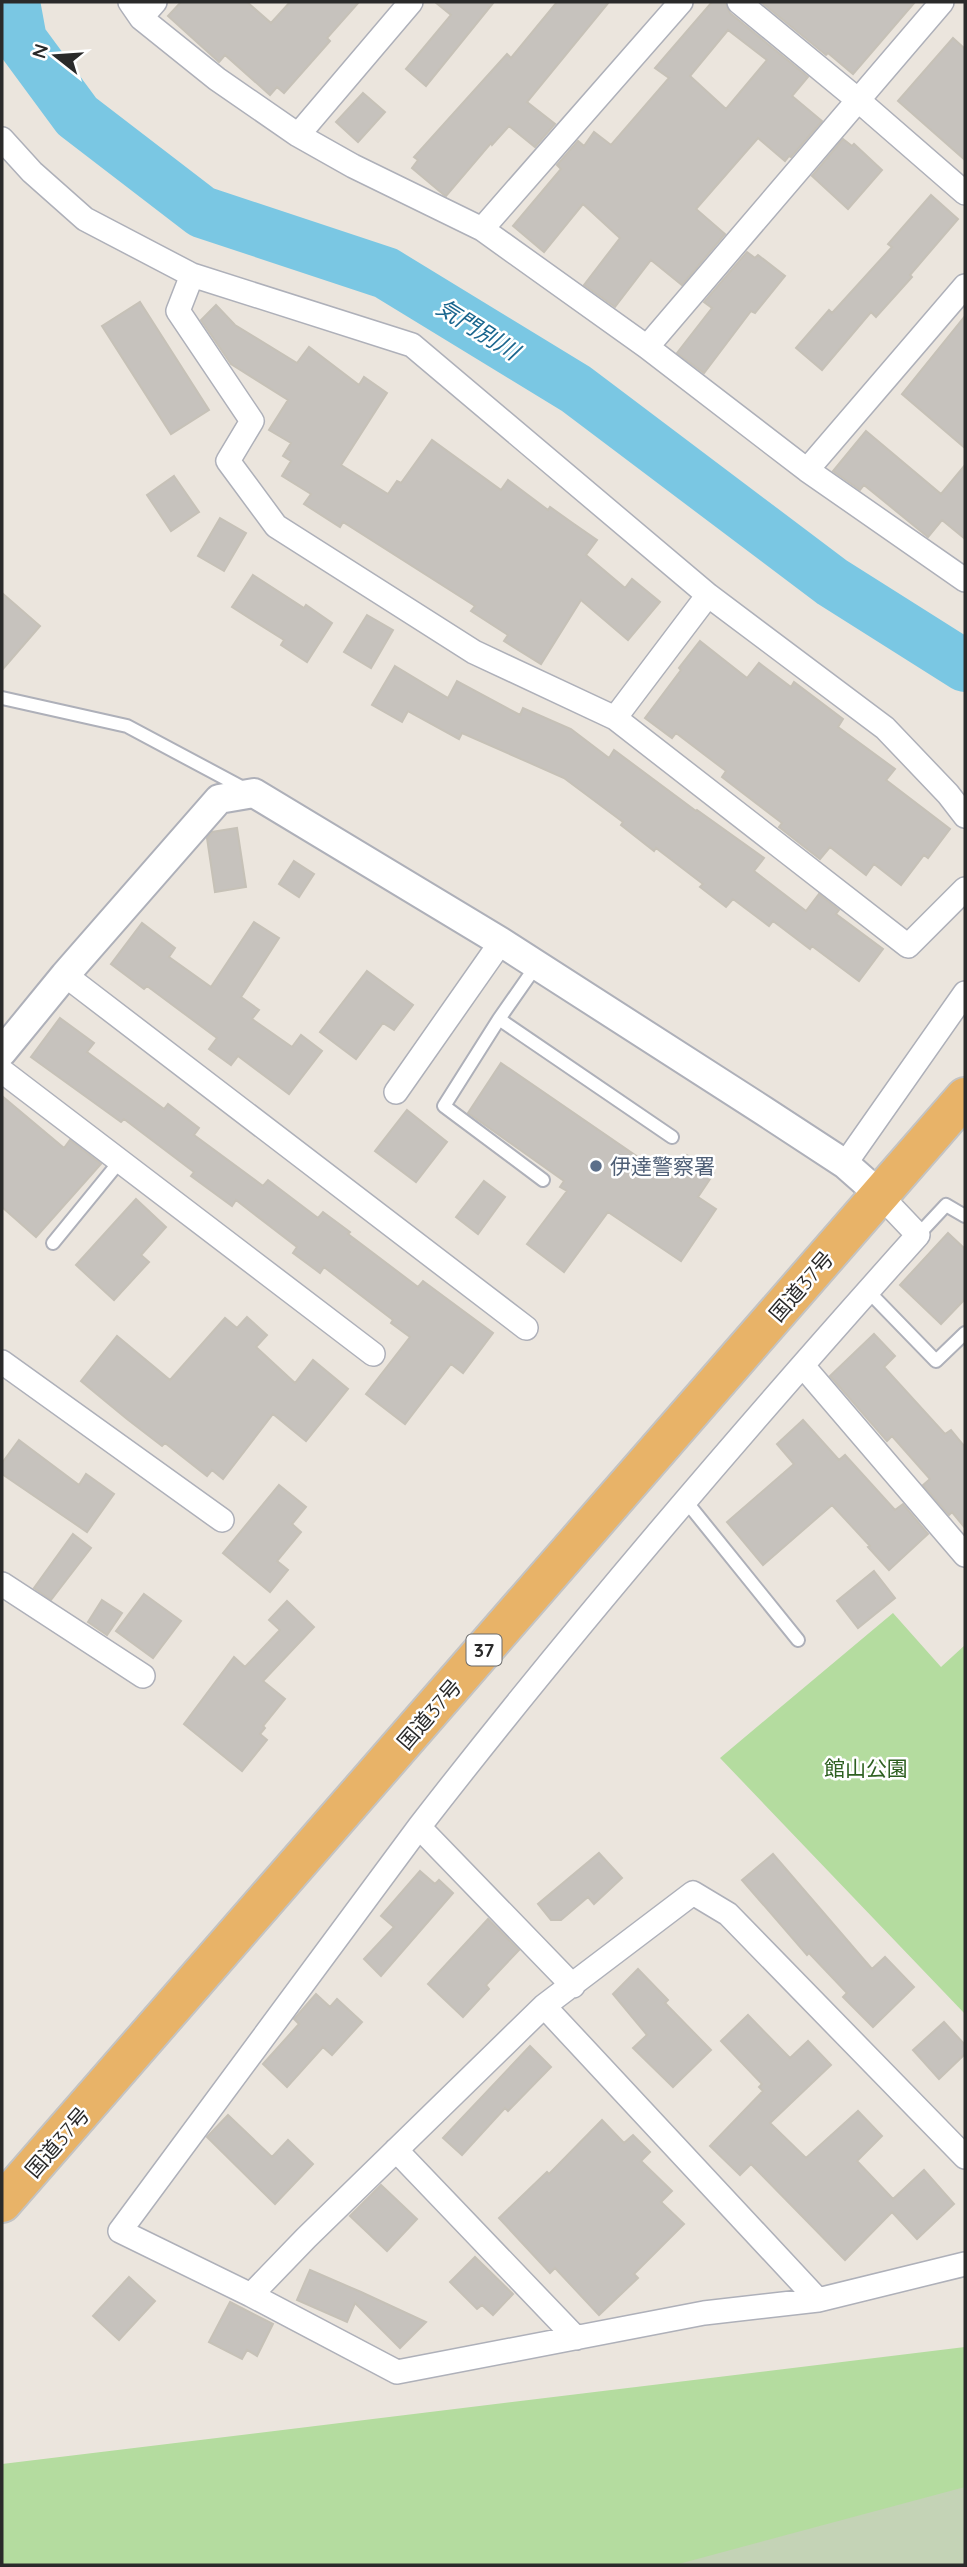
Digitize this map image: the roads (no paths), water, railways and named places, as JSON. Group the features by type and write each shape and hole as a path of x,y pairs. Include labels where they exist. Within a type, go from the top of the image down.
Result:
{"highway":[{"name":"国道37号","path":"2,2203 965,1097"}],"street":[{"path":"298,135 411,2"},
{"path":"482,229 681,2"},
{"path":"739,2 965,193"},
{"path":"647,346 943,2"},
{"path":"142,7 217,79 298,135 354,166 482,229 647,346 807,470 965,580"},
{"path":"2,139 32,172 85,219 192,275 412,345 708,595 885,729 948,794 965,816"},
{"path":"192,275 178,311 252,421 228,461 276,526 474,652 615,718 908,946 965,889"},
{"path":"807,470 965,286"},
{"path":"615,718 708,595"},
{"path":"2,1052 65,975 219,799 254,793 501,942 845,1164 879,1194 918,1235 685,1500 473,1756 120,2231 251,2295 397,2372 704,2313 818,2300 965,2264"},
{"path":"396,1092 501,942"},
{"path":"65,975 526,1328"},
{"path":"845,1164 965,993"},
{"path":"2,1071 373,1354"},
{"path":"2,1362 222,1520"},
{"path":"803,1366 965,1555"},
{"path":"2,1584 143,1676"},
{"path":"419,1827 573,1986"},
{"path":"251,2295 544,2006 694,1893 728,1914 965,2157"},
{"path":"544,2006 818,2300"},
{"path":"396,2150 576,2338"}],"lane":[{"path":"2,698 127,726 254,793"},
{"path":"536,966 444,1106 543,1180"},
{"path":"499,1019 672,1137"},
{"path":"53,1243 120,1161"},
{"path":"918,1235 946,1205 965,1216"},
{"path":"868,1291 936,1361 965,1333"},
{"path":"685,1500 797,1640"}],"waterway":[{"name":"気門別川","path":"14,2 21,40 77,116 202,212 386,273 576,389 832,582 965,666"}],"place":[{"name":"伊達警察署","path":"596,1166"}],"park label":[{"name":"館山公園","path":"866,1768"}]}
